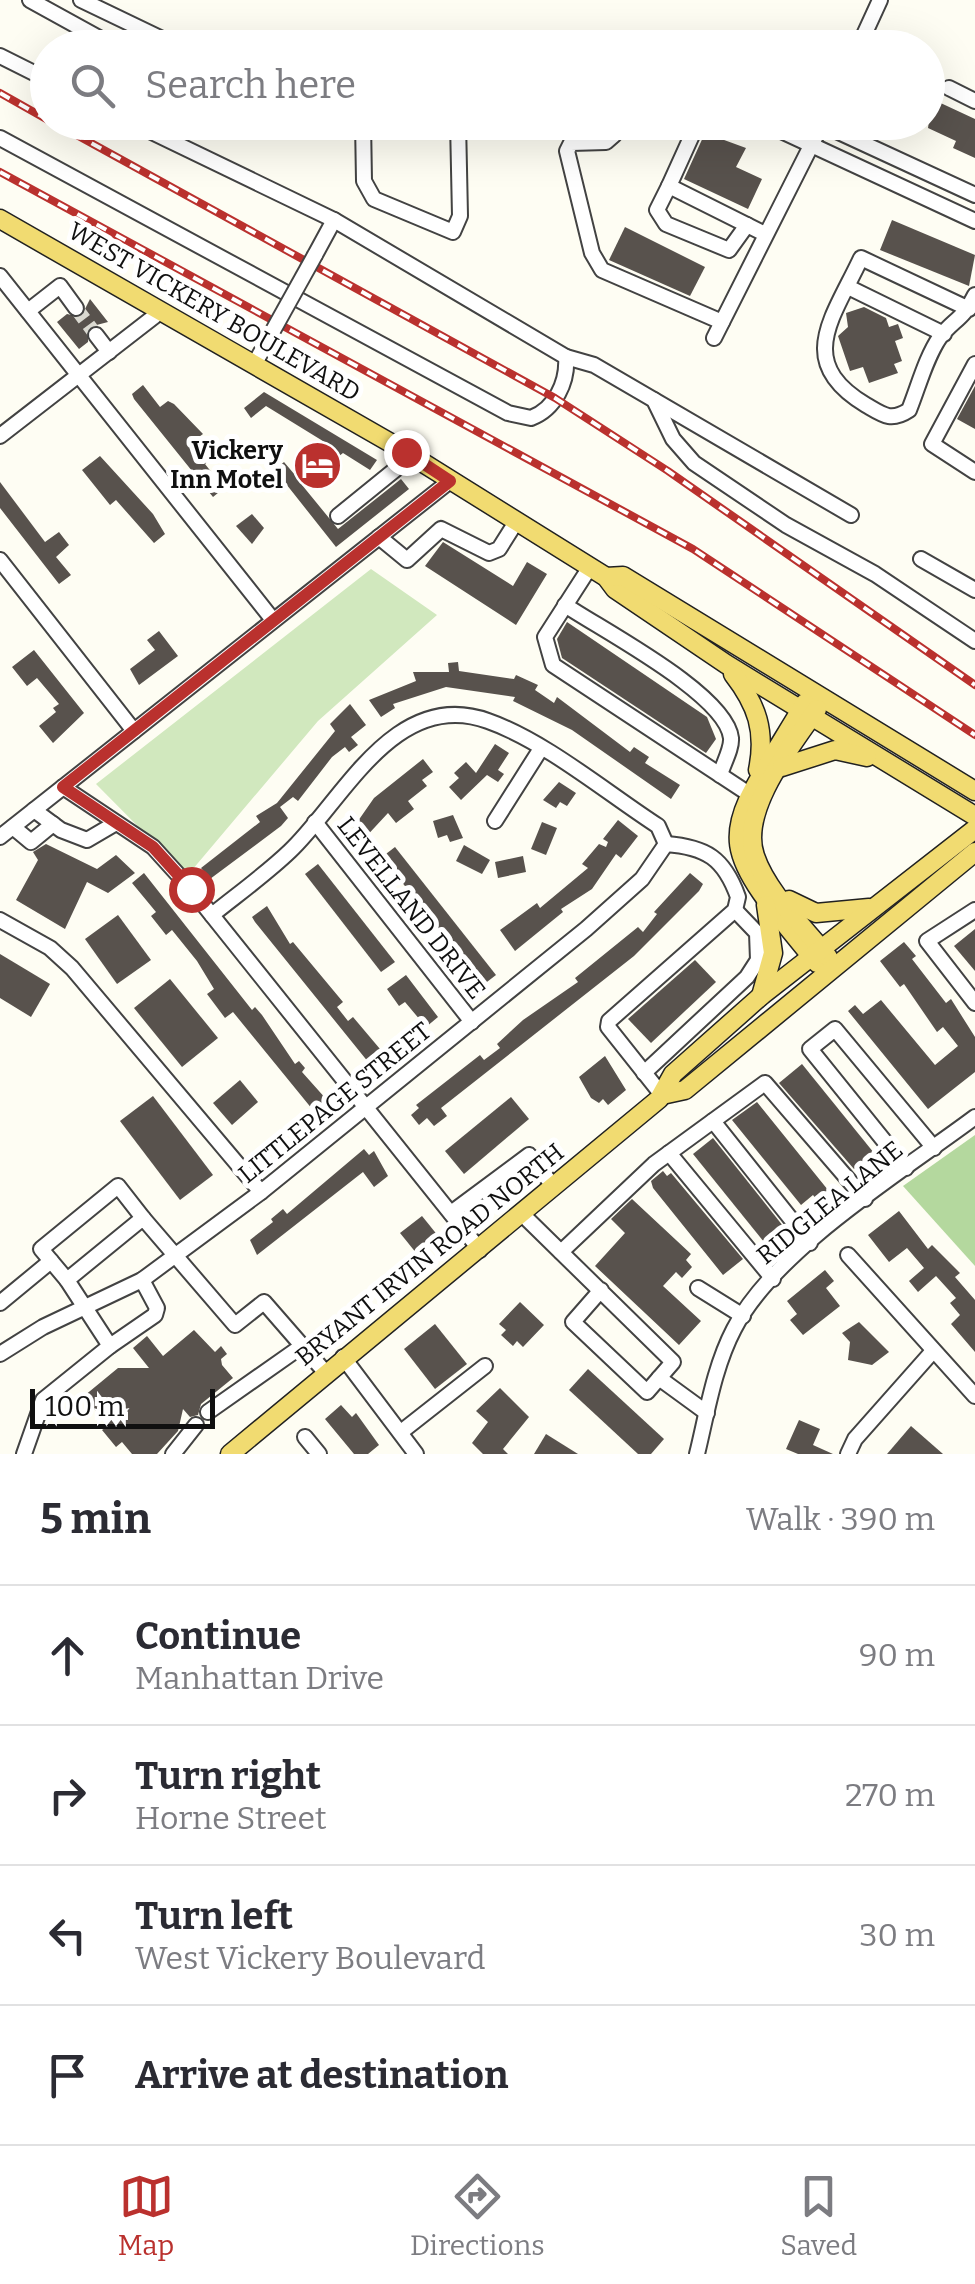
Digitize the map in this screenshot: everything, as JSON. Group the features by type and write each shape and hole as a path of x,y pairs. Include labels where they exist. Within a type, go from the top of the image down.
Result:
{"main road":[{"name":"WEST VICKERY BOULEVARD","path":"0,220 254,362 412,456 598,572 615,589 726,664 975,791"},
{"name":"WEST VICKERY BOULEVARD","path":"598,572 623,576 975,816"},
{"path":"726,664 758,716 762,739 753,787 739,823 737,846 742,864 829,969"},
{"path":"753,787 811,706"},
{"path":"761,996 773,953 771,896 755,858 752,835 758,809 811,706"},
{"path":"782,767 835,750 876,760 925,785"},
{"path":"964,854 975,829"},
{"name":"BRYANT IRVIN ROAD NORTH","path":"230,1454 324,1372 480,1250 662,1096 672,1074 761,996 874,907 964,854"},
{"name":"BRYANT IRVIN ROAD NORTH","path":"662,1096 685,1090 964,854"},
{"path":"771,896 816,914 874,907"}],"street":[{"path":"30,0 84,30"},
{"path":"82,0 132,30"},
{"path":"866,30 880,0"},
{"path":"0,56 30,71"},
{"path":"948,88 975,101"},
{"path":"0,138 516,416 531,418 548,408 566,376 566,358"},
{"path":"168,140 334,220 566,358 594,365 851,515"},
{"path":"364,140 364,181 374,198 452,232 460,216 458,140"},
{"path":"608,140 571,143 567,151 592,253 602,270 722,322"},
{"path":"690,140 657,210 666,224 728,250 747,225"},
{"path":"800,140 975,220"},
{"path":"714,338 813,140"},
{"path":"859,140 974,190"},
{"path":"669,186 765,234"},
{"path":"254,362 334,220"},
{"path":"861,258 972,302 944,334 909,410 886,418 840,390 822,352 848,288 861,258"},
{"path":"0,276 274,620"},
{"path":"28,311 60,286 76,308"},
{"path":"848,288 944,334"},
{"path":"0,436 160,312"},
{"path":"96,335 109,352"},
{"path":"975,364 932,444 975,472"},
{"path":"654,400 673,439 694,464 786,526 875,574 975,641"},
{"path":"338,516 412,456"},
{"path":"0,837 450,481"},
{"path":"379,537 407,560 441,529 489,553 499,548 516,522"},
{"path":"921,559 975,590"},
{"path":"0,560 134,731"},
{"path":"598,572 564,605 545,637 552,665 720,775 753,787"},
{"path":"564,605 667,672 724,717 732,740 720,775"},
{"path":"212,915 290,852 374,751 431,721 473,716 491,721 658,826 666,844 698,846 717,860 733,882 738,897 735,910 609,1021 608,1026 662,1096"},
{"path":"495,822 540,750"},
{"path":"63,787 153,847 480,1250"},
{"path":"34,810 87,840 116,822"},
{"name":"LEVELLAND DRIVE","path":"315,822 472,1022"},
{"path":"13,826 31,842 53,824"},
{"name":"LITTLEPAGE STREET","path":"0,1354 43,1327 142,1280 262,1192 642,879 666,844"},
{"path":"644,1073 747,977 758,960 757,933 735,910"},
{"path":"975,910 927,942 975,1003"},
{"path":"0,920 50,948 72,968 262,1192"},
{"path":"906,1168 810,1049 835,1029 934,1148"},
{"path":"561,1252 606,1204 765,1083 864,1200"},
{"name":"RIDGLEA LANE","path":"696,1454 722,1357 742,1316 773,1278 810,1243 975,1117"},
{"path":"713,1121 810,1243"},
{"path":"669,1153 773,1278"},
{"path":"452,1213 529,1155 554,1187"},
{"path":"110,1346 41,1249 118,1186 235,1325 264,1302 324,1372"},
{"path":"522,1214 601,1290 673,1362 647,1392 573,1322 601,1290"},
{"path":"66,1280 144,1218"},
{"path":"848,1255 975,1396"},
{"path":"0,1303 51,1262"},
{"path":"24,1454 43,1400 155,1315 157,1308 142,1280"},
{"path":"698,1288 742,1316"},
{"path":"208,1412 302,1346"},
{"path":"848,1454 854,1438 933,1351"},
{"path":"343,1357 416,1454"},
{"path":"401,1432 485,1366"},
{"path":"659,1378 707,1413"},
{"path":"173,1454 196,1424"},
{"path":"305,1437 319,1454"}],"green space":[{"path":"371,569 437,615 318,721 187,876 96,784"},
{"path":"975,1135 975,1266 903,1186"}],"building":[{"path":"945,105 975,119 975,158 953,148 956,141 945,136"},
{"path":"702,140 724,140 746,148 736,167 762,179 748,209 684,179"},
{"path":"892,220 975,255 969,286 880,250"},
{"path":"625,227 705,267 690,296 609,260"},
{"path":"90,299 108,322 89,327 88,342 79,349 57,322 67,314 81,317"},
{"path":"864,307 886,318 889,327 898,324 903,338 895,341 902,361 894,364 898,373 869,383 863,367 850,371 838,336 848,327 846,313"},
{"path":"143,385 160,407 168,401 174,404 203,434 196,439 211,459 205,464 224,488 213,497 134,399 132,394"},
{"path":"975,386 975,429 957,419"},
{"name":"Vickery Inn Motel","path":"264,392 377,460 370,470 343,453 302,485 338,529 401,479 409,489 336,547 275,470 284,462 295,475 331,446 266,406 251,418 244,408"},
{"path":"100,456 153,514 165,534 154,543 116,500 110,505 82,470"},
{"path":"0,482 45,542 59,532 69,545 56,557 71,575 59,584 0,508"},
{"path":"252,514 264,528 252,544 236,526"},
{"path":"443,542 513,586 527,562 547,574 516,625 425,566"},
{"path":"567,622 707,717 716,739 706,753 562,658 557,639"},
{"path":"159,631 178,656 139,685 130,669 155,650 147,640"},
{"path":"34,650 84,713 53,743 39,726 56,712 53,708 59,704 37,678 27,686 12,667"},
{"path":"458,662 459,671 514,679 516,675 538,685 535,690 554,703 557,697 630,752 634,747 649,757 645,763 680,785 671,799 572,730 513,701 515,697 446,687 393,704 395,708 381,717 369,700 416,681 413,672 449,672 448,663"},
{"path":"350,704 366,725 351,737 358,745 349,752 345,747 332,757 298,801 293,797 280,807 288,818 281,826 210,879 201,868 260,822 256,816 277,803 335,731 330,724"},
{"path":"495,744 509,753 498,770 504,774 498,782 487,775 461,800 449,787 459,778 454,773 466,762 476,773"},
{"path":"423,759 433,772 422,780 427,786 408,801 414,809 396,823 388,813 362,841 351,831 374,798"},
{"path":"559,782 576,793 567,806 560,802 556,808 543,800"},
{"path":"453,815 463,838 450,842 447,835 438,838 433,821"},
{"path":"618,820 638,836 621,858 616,854 592,889 561,909 563,912 515,951 500,930 537,903 540,908 588,868 582,864 599,844 606,847 608,842 603,839"},
{"path":"542,822 557,828 546,855 531,849"},
{"path":"46,844 97,869 116,855 135,873 108,893 87,882 65,929 16,900 38,860 33,852"},
{"path":"464,845 490,860 482,874 456,861"},
{"path":"395,847 496,975 483,985 382,857"},
{"path":"523,856 526,872 498,878 495,862"},
{"path":"318,864 395,962 381,972 305,874"},
{"path":"144,873 252,1010 255,1007 262,1015 295,1064 299,1061 305,1068 302,1072 327,1100 317,1115 233,1012 225,1018 207,994 214,989 197,961 172,930 166,935 151,916 156,912 132,883"},
{"path":"690,873 703,884 699,891 634,956 441,1108 447,1116 434,1126 427,1118 419,1125 411,1115 419,1108 416,1105 480,1055 484,1060 500,1048 497,1044 523,1020 578,982 575,978 638,927 643,932 657,914 654,912"},
{"path":"267,906 290,944 293,942 343,1002 337,1007 348,1021 353,1017 380,1049 375,1053 381,1062 373,1068 255,922 252,917"},
{"path":"118,915 151,960 117,984 85,939"},
{"path":"975,929 975,971 954,946"},
{"path":"904,942 916,956 912,959 946,1003 951,999 975,1037 975,1072 928,1109 848,1011 855,1005 863,1014 881,1000 935,1065 958,1046 943,1027 937,1032 904,984 900,987 880,961"},
{"path":"0,954 50,984 31,1017 0,998"},
{"path":"695,960 716,982 651,1043 628,1019"},
{"path":"406,975 438,1017 426,1027 405,1002 399,1006 387,989"},
{"path":"170,979 218,1038 182,1067 134,1008"},
{"path":"605,1056 626,1090 608,1105 603,1099 599,1103 591,1098 579,1077"},
{"path":"802,1064 874,1153 854,1169 779,1083"},
{"path":"240,1080 258,1102 232,1125 213,1103"},
{"path":"153,1096 213,1175 180,1200 120,1121"},
{"path":"511,1097 529,1119 464,1174 445,1151"},
{"path":"757,1102 828,1190 816,1199 813,1195 801,1205 732,1120"},
{"path":"713,1138 783,1226 764,1242 693,1154"},
{"path":"364,1149 369,1155 374,1151 388,1176 374,1187 363,1172 257,1255 250,1240 273,1222 271,1219 283,1209 287,1214"},
{"path":"663,1171 667,1176 671,1173 743,1259 723,1275 653,1188 651,1181"},
{"path":"632,1199 691,1254 686,1260 692,1267 682,1278 676,1272 663,1286 701,1321 679,1345 595,1266 625,1233 611,1219"},
{"path":"899,1211 928,1249 932,1245 960,1273 955,1277 975,1300 975,1352 951,1324 960,1315 950,1303 956,1298 936,1276 918,1292 909,1281 924,1268 907,1248 889,1262 868,1235"},
{"path":"422,1216 439,1237 417,1254 400,1233"},
{"path":"825,1270 834,1281 826,1288 840,1306 803,1335 790,1320 797,1314 787,1301"},
{"path":"520,1302 544,1325 523,1347 517,1341 513,1346 501,1335 506,1330 499,1324"},
{"path":"859,1322 889,1352 872,1365 848,1360 850,1342 842,1333"},
{"path":"435,1324 467,1364 435,1389 404,1349"},
{"path":"194,1330 215,1352 221,1346 227,1354 221,1359 222,1365 233,1378 201,1404 198,1415 190,1417 183,1409 178,1431 157,1454 132,1454 122,1442 116,1447 102,1430 108,1426 84,1396 118,1368 149,1368 133,1348 147,1336 163,1356"},
{"path":"588,1369 664,1439 651,1454 638,1454 569,1390"},
{"path":"500,1388 529,1417 503,1449 508,1454 483,1454 472,1443 488,1422 476,1411"},
{"path":"341,1405 352,1417 356,1413 379,1445 368,1454 354,1454 325,1419"},
{"path":"799,1420 820,1429 813,1445 833,1454 798,1454 786,1449"},
{"path":"911,1426 943,1454 887,1454"},
{"path":"546,1434 578,1454 534,1454"}],"tunnel":[{"path":"76,308 96,335"}],"railway":[{"path":"0,93 30,110"},
{"path":"86,140 555,398 668,471 975,685"},
{"path":"0,172 693,549 975,735"}],"place":[{"name":"Vickery Inn Motel","path":"318,465"}],"route":[{"path":"191,889 153,847 63,787 450,481 406,452"}]}
